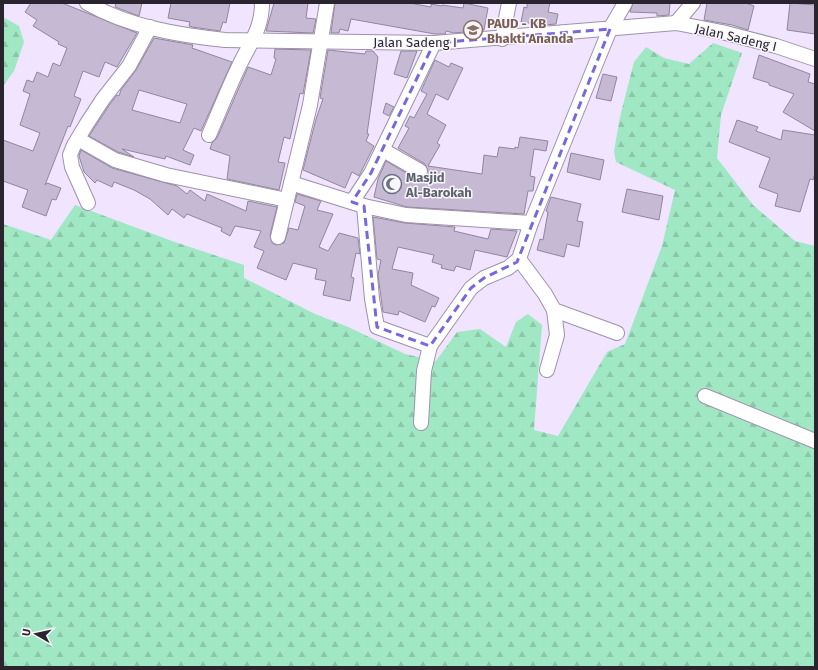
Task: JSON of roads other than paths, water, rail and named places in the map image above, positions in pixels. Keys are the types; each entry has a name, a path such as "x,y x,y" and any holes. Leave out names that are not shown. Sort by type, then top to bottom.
{"street":[{"name":"Jalan Sadeng I","path":"87,3 119,19 150,27 200,37 251,42 321,41 434,43 502,39 676,23 722,32 776,46 815,59"},
{"path":"209,135 251,42 256,37 262,16 262,3"},
{"path":"278,237 310,104 327,3"},
{"path":"502,39 509,3"},
{"path":"421,423 424,371 430,346 471,288 484,278 508,268 519,259 531,223 610,29 625,3"},
{"path":"676,23 693,3"},
{"path":"88,203 72,167 70,155 78,139 103,99 129,66 150,27"},
{"path":"430,346 377,327 358,204 371,173 434,43"},
{"path":"78,139 115,160 218,186 287,200"},
{"path":"383,150 420,171"},
{"path":"291,184 358,204 406,215 531,223"},
{"path":"519,259 545,294 554,310 557,335 547,370"},
{"path":"554,310 617,333"},
{"path":"705,396 815,441"}],"place":[{"name":"PAUD - KB Bhakti Ananda","path":"473,30"},
{"name":"Masjid Al-Barokah","path":"392,184"}]}
